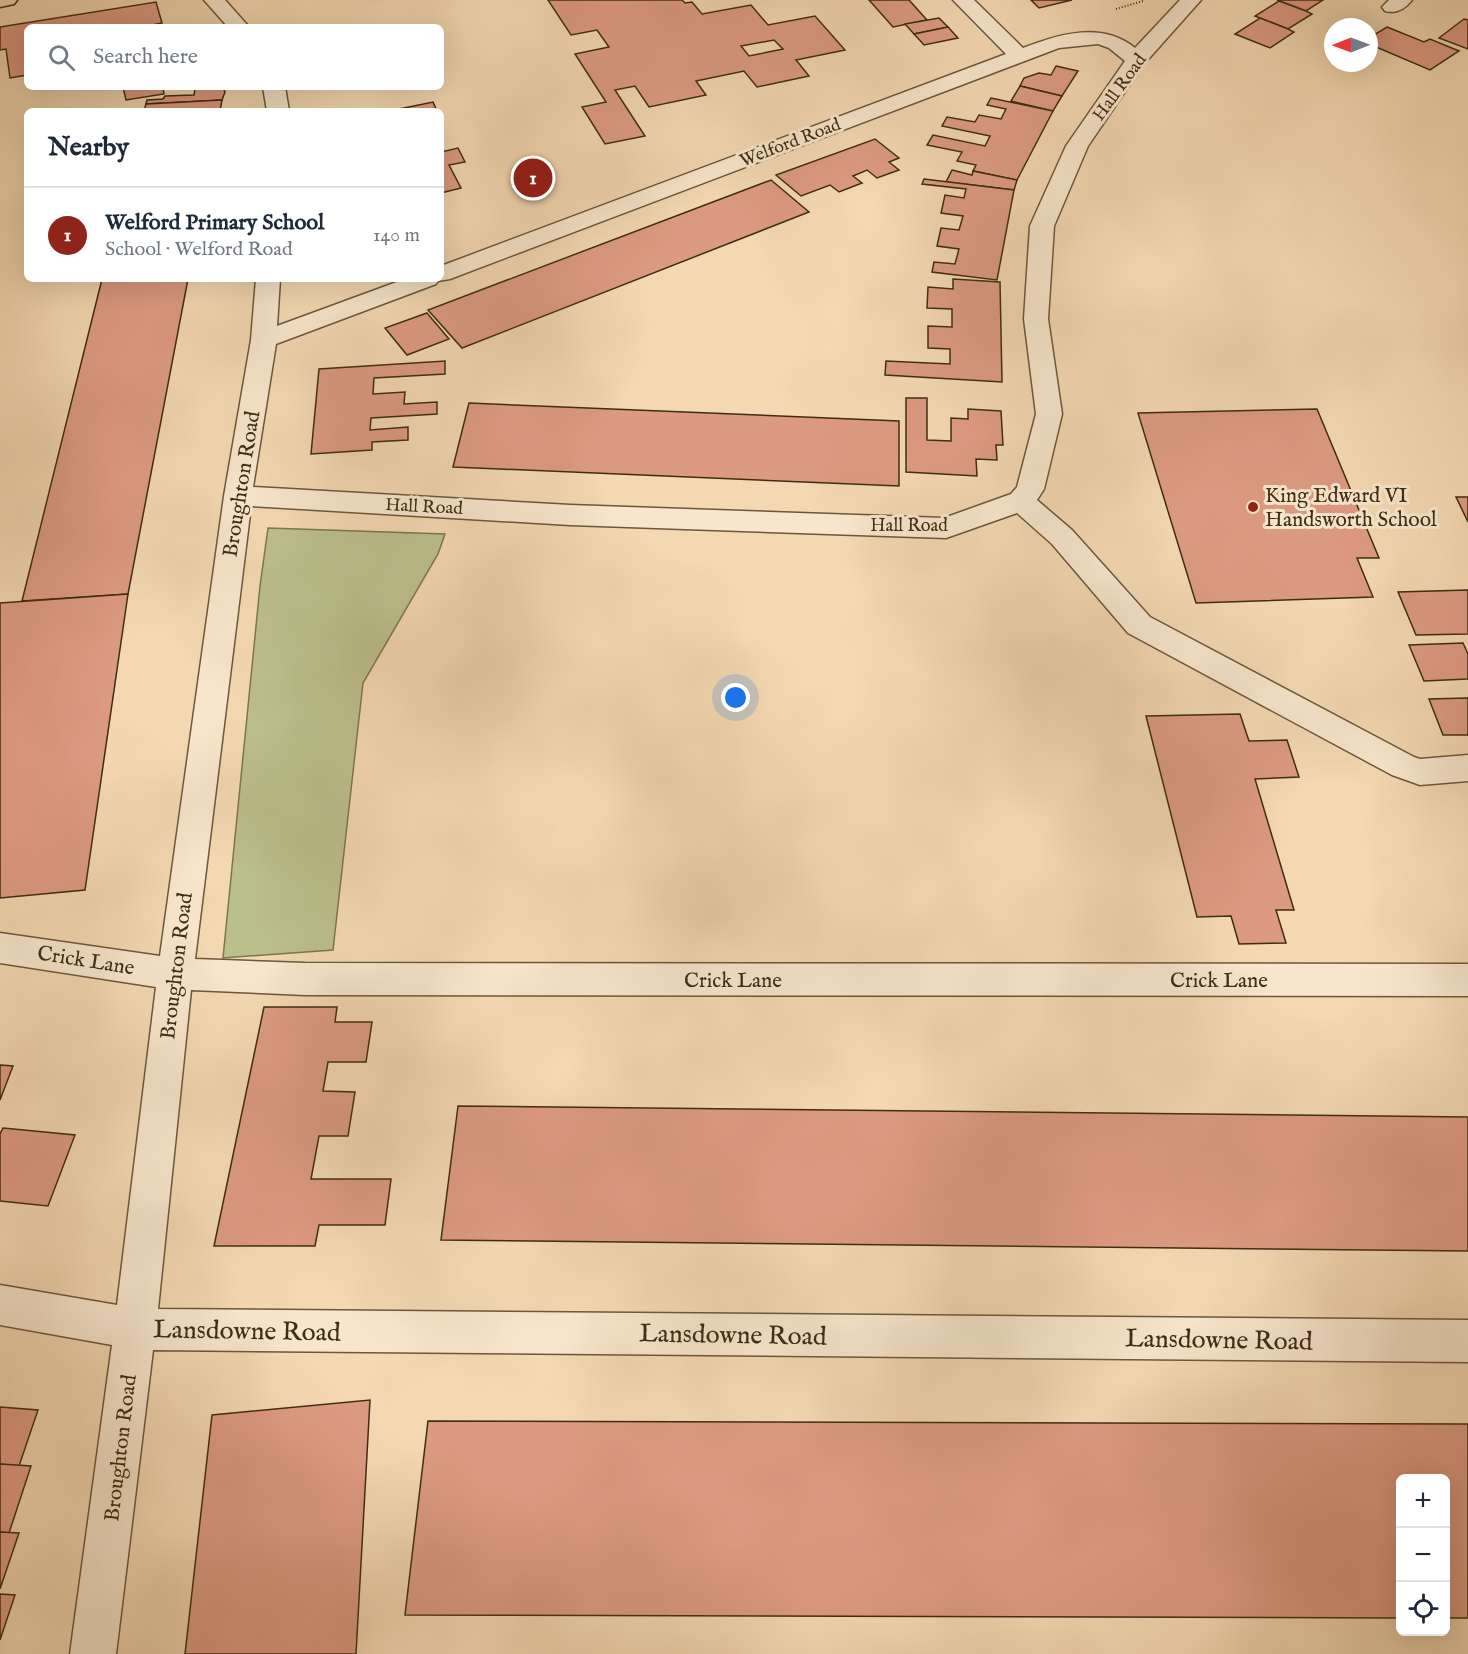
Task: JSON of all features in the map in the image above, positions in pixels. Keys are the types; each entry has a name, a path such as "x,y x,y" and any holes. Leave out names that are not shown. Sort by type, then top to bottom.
{"main road":[{"path":"0,1 7,0"}],"street":[{"path":"214,0 236,24"},
{"path":"967,0 1019,55"},
{"name":"Hall Road","path":"238,496 570,514 946,528 1021,501 1030,489 1049,414 1036,319 1042,226 1077,146 1136,60 1191,0"},
{"name":"Welford Road","path":"444,273 1054,43 1088,36 1106,38 1122,45 1136,60"},
{"path":"274,90 277,108"},
{"name":"Broughton Road","path":"93,1654 135,1329 174,974 238,496 264,340 268,282"},
{"path":"264,340 419,282"},
{"path":"1021,501 1062,537 1139,626 1403,766 1420,772 1468,768"},
{"name":"Crick Lane","path":"0,948 174,974 304,980 1468,980"},
{"name":"Lansdowne Road","path":"0,1305 135,1329 1468,1341"}],"green space":[{"path":"268,528 445,534 438,554 363,683 333,950 223,958 260,586"}],"building":[{"path":"548,0 682,0 685,3 692,2 702,14 751,5 768,25 815,16 845,50 796,60 809,76 757,87 744,71 696,81 706,95 649,107 635,86 615,90 645,136 605,144 582,107 606,102 575,54 609,47 597,30 571,35","holes":["774,40 783,49 749,56 741,46"]},
{"path":"869,0 909,0 927,20 893,27"},
{"path":"1031,0 1072,0 1039,8"},
{"path":"1277,0 1323,0 1306,11"},
{"path":"1279,1 1312,14 1288,29 1255,16"},
{"path":"156,2 162,23 24,24 24,76 10,78 6,49 0,50 0,27"},
{"path":"939,18 948,27 914,34 905,24"},
{"path":"1260,18 1294,32 1270,48 1235,34"},
{"path":"1464,19 1468,20 1468,49 1439,38"},
{"path":"948,27 958,38 924,45 914,34"},
{"path":"1387,27 1424,42 1430,39 1459,51 1430,70 1378,48 1378,32"},
{"path":"1056,66 1078,71 1062,96 1020,86 1024,78 1039,73 1051,75"},
{"path":"1020,86 1062,96 1053,111 1011,101"},
{"path":"124,90 163,90 164,94 126,100"},
{"path":"195,90 224,90 225,92 222,100 146,104 147,100 163,99 165,96 194,95"},
{"path":"991,98 1053,111 1017,180 973,171 976,165 957,161 962,152 927,145 933,135 985,146 990,136 942,126 947,117 975,122 979,115 1001,119 1006,109 987,105"},
{"path":"222,100 221,108 145,108 146,104"},
{"path":"433,102 436,108 404,108"},
{"path":"875,139 899,158 889,162 899,170 877,178 867,170 853,176 862,183 839,192 830,185 801,196 776,175"},
{"path":"458,148 465,162 449,165 461,188 444,192 444,151"},
{"path":"952,170 972,175 973,171 1017,180 1014,190 946,182"},
{"path":"924,179 1014,190 997,280 932,272 934,262 955,264 959,249 937,246 941,228 959,230 963,216 941,213 945,195 964,198 966,189 922,184"},
{"path":"771,180 809,212 462,348 428,310"},
{"path":"953,279 1000,282 1002,382 885,375 886,361 950,364 950,349 928,348 928,326 952,327 952,309 927,308 928,287 953,289"},
{"path":"101,282 187,282 128,594 22,601"},
{"path":"427,313 449,339 407,355 385,328"},
{"path":"445,361 445,374 374,378 373,394 405,392 404,404 437,402 437,414 371,418 370,430 408,427 408,440 372,442 372,450 311,454 319,369"},
{"path":"906,398 927,398 927,440 951,441 951,418 968,419 968,409 1001,411 1003,445 996,445 997,460 976,459 977,476 906,472"},
{"path":"469,403 899,421 899,486 453,467"},
{"path":"1317,409 1379,558 1357,558 1373,597 1196,603 1138,413"},
{"path":"1456,497 1468,497 1468,522"},
{"path":"1468,590 1468,634 1416,635 1398,592"},
{"path":"128,594 85,890 0,898 0,603"},
{"path":"1463,643 1468,654 1468,679 1424,681 1409,645"},
{"path":"1468,698 1468,735 1443,735 1429,699"},
{"path":"1240,714 1249,741 1287,740 1299,777 1255,779 1294,910 1276,910 1286,943 1239,944 1231,916 1197,917 1146,716"},
{"path":"264,1007 337,1007 335,1022 372,1022 366,1062 328,1062 323,1091 355,1092 348,1136 319,1136 311,1179 391,1179 385,1225 319,1225 315,1246 214,1246"},
{"path":"0,1065 13,1066 0,1100"},
{"path":"458,1106 1468,1117 1468,1251 441,1240"},
{"path":"3,1128 75,1135 48,1206 0,1201 0,1134"},
{"path":"370,1400 356,1654 185,1654 212,1415"},
{"path":"0,1407 38,1410 19,1466 0,1464"},
{"path":"428,1421 1468,1424 1468,1618 1450,1618 1450,1474 1396,1474 1396,1618 405,1615"},
{"path":"0,1464 31,1466 9,1533 0,1532"},
{"path":"0,1532 19,1533 0,1589"},
{"path":"0,1594 15,1595 0,1640"}],"place":[{"name":"Welford Primary School","path":"533,178"},
{"name":"King Edward VI Handsworth School","path":"1253,507"}]}
